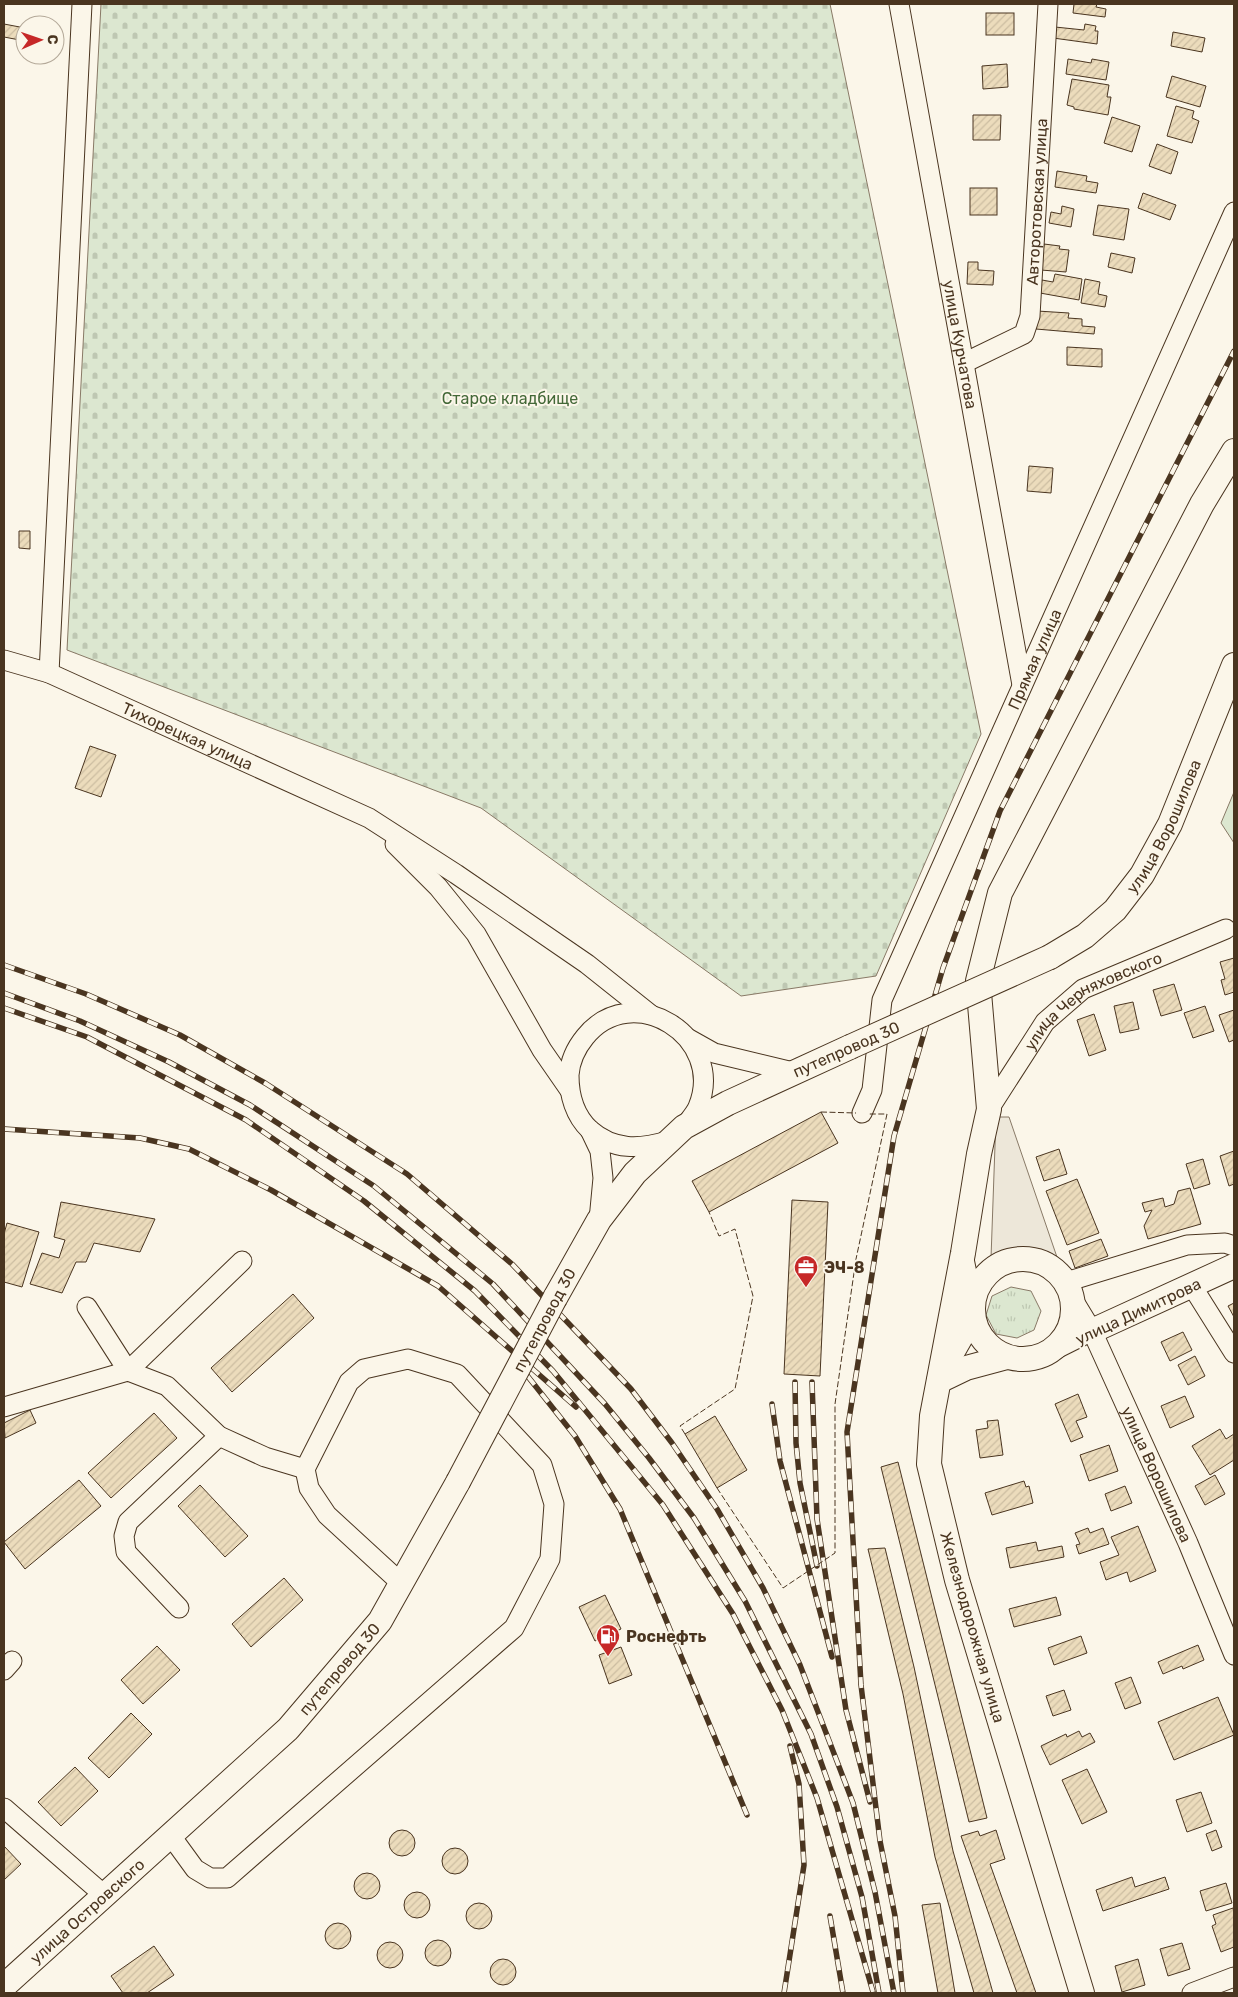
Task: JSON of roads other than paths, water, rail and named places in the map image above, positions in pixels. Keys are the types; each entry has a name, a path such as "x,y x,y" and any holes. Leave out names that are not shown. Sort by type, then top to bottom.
{"main road":[{"name":"Железнодорожная улица","path":"1082,1993 958,1580 929,1464 932,1416 963,1253 979,1154 990,1109 978,980 1000,892 1202,504 1234,451"},
{"name":"улица Ворошилова","path":"1050,957 1085,936 1115,910 1142,875 1170,824 1234,665"},
{"name":"путепровод 30","path":"170,1836 288,1729 380,1621 458,1482 555,1298 599,1220 635,1173 677,1134 728,1103 1050,957"},
{"path":"1021,1259 1039,1261 1054,1269 1069,1290 1073,1316 1067,1333 1057,1346 1042,1356 1025,1359 1008,1357 992,1349 980,1336 974,1311 979,1285 989,1272 1004,1262 1021,1259"},
{"name":"улица Димитрова","path":"1092,1331 1234,1266"},
{"path":"938,1381 966,1368 1008,1357"},
{"name":"улица Островского","path":"4,1986 170,1836"}],"street":[{"path":"49,673 82,4"},
{"name":"улица Курчатова","path":"899,4 1022,685"},
{"name":"Авторотовская улица","path":"964,363 1024,334 1030,316 1048,4"},
{"name":"Прямая улица","path":"862,1113 872,1090 882,1000 1234,212"},
{"name":"Тихорецкая улица","path":"4,660 49,673 369,818"},
{"path":"369,818 456,874 579,958 651,1015 672,1024 689,1039 714,1053 793,1072"},
{"path":"369,818 438,887 476,934 542,1050 569,1089 576,1111 589,1129 600,1151 603,1178 599,1220"},
{"name":"улица Черняховского","path":"990,1109 1044,1022 1083,989 1226,929"},
{"path":"569,1089 570,1068 577,1048 590,1030 609,1019 630,1013 651,1015"},
{"path":"589,1129 606,1142 626,1148 648,1147 677,1134 698,1107 703,1084 700,1060 689,1039"},
{"path":"1069,1290 1187,1245 1225,1243 1234,1246"},
{"path":"938,1381 974,1311 963,1253"},
{"path":"4,1407 128,1371 242,1261"},
{"path":"1192,1286 1234,1353"},
{"name":"улица Ворошилова","path":"1069,1290 1092,1331 1188,1543 1234,1655"},
{"path":"86,1308 128,1371 167,1386 219,1436 265,1457 305,1469"},
{"name":"улица Димитрова","path":"1042,1356 1092,1331"},
{"path":"170,1836 195,1869 210,1878 227,1878 514,1628 550,1559 554,1504 542,1465 457,1374 408,1359 364,1369 349,1382 305,1469 309,1488 326,1515 401,1583"},
{"path":"179,1608 126,1552 124,1536 128,1522 219,1436"},
{"path":"4,1808 104,1895"},
{"path":"1192,1993 1234,1977"}],"railway":[{"path":"903,1993 895,1916 880,1841 861,1685 847,1432 894,1136 943,968 1000,811 1234,351"},
{"path":"4,965 86,994 180,1035 265,1083 407,1174 512,1264 631,1389 672,1443 717,1509 763,1588 800,1665 853,1803 875,1892 894,1993"},
{"path":"4,993 80,1021 169,1062 250,1105 374,1186 493,1284 605,1404 694,1518 745,1601 811,1734 837,1807 862,1897 879,1993"},
{"path":"4,1008 87,1037 246,1120 364,1201 475,1291 553,1371 663,1505 733,1614 782,1710 817,1798 873,1992"},
{"path":"4,1129 140,1138 189,1149 271,1190 438,1286 576,1407"},
{"path":"514,1359 575,1436 620,1509 747,1815"},
{"path":"795,1382 796,1443 800,1483 817,1566"},
{"path":"812,1382 817,1519 846,1710 870,1802"},
{"path":"772,1404 780,1461 832,1657"},
{"path":"784,1993 804,1865 799,1784 790,1746"},
{"path":"830,1916 843,1993"}],"place":[{"name":"ЭЧ-8","path":"806,1288"},
{"name":"Роснефть","path":"608,1657"}],"park label":[{"name":"Старое кладбище","path":"510,398"}]}
